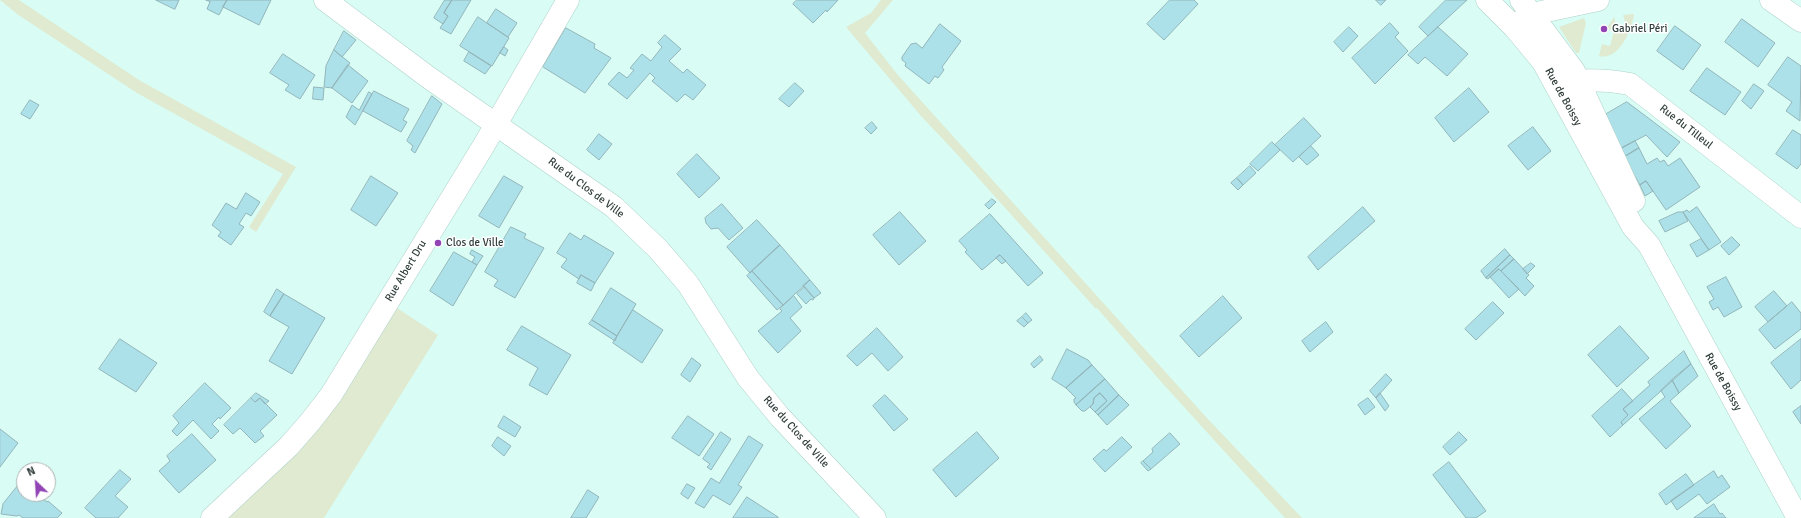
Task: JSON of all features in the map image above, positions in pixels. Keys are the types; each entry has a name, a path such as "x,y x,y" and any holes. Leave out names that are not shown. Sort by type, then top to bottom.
{"street":[{"name":"Rue du Clos de Ville","path":"326,0 428,76 614,207 658,249 688,284 753,383 780,417 875,518"},
{"name":"Rue Albert Dru","path":"212,518 289,446 331,395 496,124 568,0"},
{"name":"Rue de Boissy","path":"1487,0 1514,27 1543,62 1556,83 1633,227 1649,245 1798,518"},
{"path":"1514,27 1526,7 1598,0"},
{"path":"1771,0 1801,21"},
{"name":"Rue de Boissy","path":"1526,7 1570,64 1644,221 1649,245"},
{"name":"Rue du Tilleul","path":"1556,83 1578,80 1606,79 1630,84 1801,217"}],"green space":[{"path":"0,0 19,0 139,80 296,167 256,232 249,227 283,174 137,93 17,14"},
{"path":"881,0 893,0 865,33 897,74 1206,417 1302,518 1285,518 1164,385 1097,308 1096,309 921,116 846,27 871,13"},
{"path":"1634,14 1627,36 1618,49 1613,54 1599,56 1602,44 1610,46 1614,31 1606,29 1614,17 1617,27 1626,24 1623,15"},
{"path":"1584,18 1586,23 1579,53 1576,53 1559,27"},
{"path":"388,302 438,335 324,518 212,518 289,446"}],"building":[{"path":"156,0 179,0 175,9"},
{"path":"206,0 227,0 219,15 207,9 210,2"},
{"path":"227,0 271,0 259,25 223,7"},
{"path":"445,0 452,0 444,13 448,16 443,24 434,18"},
{"path":"452,0 471,0 451,34 440,28 448,16 444,13"},
{"path":"797,0 838,0 827,12 826,10 813,23 793,4"},
{"path":"1170,0 1194,0 1198,4 1164,40 1147,24"},
{"path":"1376,0 1386,0 1381,5"},
{"path":"1446,0 1467,0 1428,36 1419,27"},
{"path":"496,9 517,23 508,37 487,23"},
{"path":"478,17 509,38 492,66 460,46"},
{"path":"1742,19 1775,43 1758,67 1725,42"},
{"path":"1390,23 1399,33 1395,37 1408,51 1375,84 1352,58"},
{"path":"940,24 961,41 942,67 944,70 938,78 935,76 929,84 905,66 906,63 902,60 902,57 911,44 916,43 922,48"},
{"path":"1675,26 1701,45 1683,70 1657,51"},
{"path":"1349,27 1358,36 1343,52 1334,42"},
{"path":"1438,27 1468,54 1447,76 1425,57 1418,64 1408,55"},
{"path":"566,28 595,44 594,48 611,58 585,93 543,67"},
{"path":"344,31 356,40 342,57 334,50"},
{"path":"665,35 681,49 669,61 683,73 687,69 706,85 693,100 685,94 677,102 652,81 655,78 650,73 627,99 608,84 619,72 627,78 634,70 630,68 642,54 651,61 662,47 658,43"},
{"path":"504,47 508,50 505,56 500,53"},
{"path":"334,50 350,63 332,88 324,87 326,66"},
{"path":"469,52 491,66 485,74 464,61"},
{"path":"283,54 315,75 300,99 285,90 289,85 270,73"},
{"path":"1788,57 1801,66 1800,121 1786,111 1792,102 1768,85"},
{"path":"348,65 368,81 352,103 332,88"},
{"path":"1707,68 1741,92 1725,115 1690,91"},
{"path":"795,83 804,91 789,107 779,99"},
{"path":"1754,84 1764,91 1751,109 1742,101"},
{"path":"314,87 324,88 323,100 313,99"},
{"path":"1469,88 1489,112 1454,142 1435,118"},
{"path":"374,91 409,109 403,120 407,122 401,132 363,111"},
{"path":"369,92 372,94 355,125 346,117 352,105 359,110"},
{"path":"432,96 442,104 415,153 411,150 413,146 407,141"},
{"path":"30,100 39,105 30,119 21,114"},
{"path":"1627,102 1680,142 1667,157 1646,135 1620,149 1603,116"},
{"path":"1304,118 1321,136 1293,162 1275,145"},
{"path":"872,122 877,128 871,134 865,128"},
{"path":"1533,127 1551,151 1528,170 1508,146"},
{"path":"1793,130 1801,135 1801,164 1797,169 1776,154"},
{"path":"599,134 612,144 599,160 587,150"},
{"path":"1635,141 1639,148 1624,157 1620,149"},
{"path":"1272,142 1280,150 1258,171 1250,164"},
{"path":"1311,146 1319,155 1307,165 1299,157"},
{"path":"1639,148 1647,164 1657,158 1660,162 1664,160 1668,166 1680,158 1700,187 1666,210 1646,181 1640,185 1624,157"},
{"path":"697,154 720,178 699,198 677,174"},
{"path":"1250,166 1256,173 1243,185 1237,178"},
{"path":"371,176 398,193 376,226 351,210"},
{"path":"504,176 523,187 499,228 479,216"},
{"path":"1237,178 1243,185 1238,190 1231,183"},
{"path":"1646,181 1653,191 1645,196 1640,185"},
{"path":"246,193 260,202 251,216 246,213 239,224 244,227 231,245 218,236 221,232 212,225 226,203 236,209"},
{"path":"992,199 996,202 989,209 985,205"},
{"path":"722,204 743,228 729,240 718,228 711,229 706,223 705,218"},
{"path":"1363,207 1375,221 1318,270 1308,257"},
{"path":"1697,207 1721,242 1709,250 1683,212 1687,210 1689,212"},
{"path":"900,212 926,241 899,265 873,235"},
{"path":"1678,212 1683,212 1688,221 1665,232 1659,221"},
{"path":"990,214 1043,273 1028,286 1000,255 982,270 965,252 967,250 959,241"},
{"path":"757,220 780,245 750,273 727,247"},
{"path":"511,227 526,234 524,238 544,248 515,298 494,286 498,280 485,272"},
{"path":"570,233 581,240 584,235 614,253 595,283 581,275 579,279 561,267 567,259 557,253"},
{"path":"1732,237 1740,245 1729,255 1721,246"},
{"path":"1701,239 1709,250 1697,257 1690,245"},
{"path":"780,245 810,280 783,305 752,271"},
{"path":"1505,249 1510,255 1486,278 1481,271"},
{"path":"472,250 483,256 477,265 472,262 475,257 470,254"},
{"path":"454,252 477,265 453,306 430,291"},
{"path":"1000,255 1006,261 1002,264 996,258"},
{"path":"1510,255 1514,259 1501,271 1499,269 1488,279 1486,278"},
{"path":"1514,259 1529,275 1526,278 1534,286 1525,296 1501,271"},
{"path":"1531,263 1535,266 1527,274 1523,269"},
{"path":"1499,269 1519,289 1509,298 1490,277"},
{"path":"752,271 783,305 777,310 747,276"},
{"path":"581,275 595,283 591,291 577,283"},
{"path":"1726,277 1742,307 1724,317 1718,307 1713,310 1709,302 1714,299 1707,287"},
{"path":"810,280 821,293 814,298 803,286"},
{"path":"805,287 814,298 806,304 797,294"},
{"path":"611,288 636,304 617,336 592,320"},
{"path":"277,289 284,294 270,316 264,312"},
{"path":"1774,291 1787,306 1768,322 1755,307"},
{"path":"284,294 325,318 292,374 269,361 289,327 270,316"},
{"path":"794,296 802,307 790,318 801,331 778,353 758,331 782,311 780,309"},
{"path":"1223,296 1242,318 1199,357 1180,336"},
{"path":"1493,302 1504,313 1476,340 1465,329"},
{"path":"1792,302 1801,313 1801,329 1775,349 1759,330"},
{"path":"633,310 663,330 642,363 613,343"},
{"path":"1026,313 1032,320 1028,323 1022,317"},
{"path":"1022,317 1028,323 1024,327 1017,321"},
{"path":"592,320 617,336 615,341 589,324"},
{"path":"1326,322 1333,332 1310,352 1302,341"},
{"path":"522,326 571,355 547,395 529,385 538,368 507,350"},
{"path":"1620,326 1649,358 1617,387 1588,355"},
{"path":"877,328 903,357 888,371 872,353 857,366 847,356"},
{"path":"120,339 157,363 136,392 99,369"},
{"path":"1801,339 1801,380 1791,389 1771,363"},
{"path":"1067,349 1088,360 1092,365 1066,388 1052,379"},
{"path":"1684,351 1691,364 1623,425 1621,422 1628,415 1623,409 1650,385 1648,382"},
{"path":"1040,356 1043,360 1034,368 1031,364"},
{"path":"692,358 701,365 690,382 681,375"},
{"path":"1691,364 1698,376 1679,393 1672,380"},
{"path":"1092,365 1105,379 1076,405 1074,399 1076,398 1066,388"},
{"path":"1386,374 1392,380 1376,398 1370,391"},
{"path":"1105,379 1119,395 1098,415 1095,412 1107,401 1100,393 1094,398 1093,404 1085,411 1082,411 1076,405"},
{"path":"1672,380 1679,393 1670,401 1691,426 1666,449 1639,419 1665,397 1661,391"},
{"path":"205,383 231,408 220,419 219,417 212,424 219,431 211,439 193,420 177,436 172,431 179,423 173,416"},
{"path":"1622,389 1633,401 1623,409 1628,415 1621,422 1623,425 1610,437 1592,416"},
{"path":"256,393 269,401 265,404 260,398 255,402 251,398"},
{"path":"1100,393 1107,401 1095,412 1090,407 1093,404 1094,398"},
{"path":"1380,393 1389,406 1385,411 1376,398"},
{"path":"885,395 908,419 894,431 873,406"},
{"path":"1119,395 1129,405 1107,425 1098,415"},
{"path":"251,398 255,402 260,398 277,415 260,431 264,436 255,443 240,428 233,434 224,425"},
{"path":"1368,398 1375,407 1365,415 1358,405"},
{"path":"1801,406 1801,424 1793,412"},
{"path":"504,416 521,427 515,437 498,427"},
{"path":"688,416 714,434 699,456 672,438"},
{"path":"0,429 18,443 0,467"},
{"path":"721,432 731,439 711,470 707,467 710,464 703,459"},
{"path":"977,432 999,458 956,497 933,470"},
{"path":"1459,432 1467,440 1450,455 1443,447"},
{"path":"1170,433 1180,444 1151,469 1143,461 1153,452 1152,449"},
{"path":"192,434 216,460 179,493 159,471 170,461 167,456"},
{"path":"749,436 763,445 738,485 742,487 730,505 713,495 704,508 695,503 711,478 719,483"},
{"path":"498,437 511,446 504,456 492,446"},
{"path":"1122,437 1132,447 1105,472 1093,459 1104,449 1106,451"},
{"path":"1143,461 1151,469 1148,471 1141,463"},
{"path":"1449,462 1486,511 1476,518 1466,518 1433,475"},
{"path":"120,470 131,479 115,496 128,507 118,518 96,518 85,508"},
{"path":"1714,471 1718,478 1722,475 1730,487 1707,504 1699,494 1677,510 1671,501"},
{"path":"1686,474 1694,485 1666,505 1659,494"},
{"path":"687,484 695,488 688,499 681,494"},
{"path":"16,488 16,502 49,502 62,513 57,518 23,518 19,515 1,514 3,504"},
{"path":"588,490 599,497 586,518 571,518"},
{"path":"747,497 778,517 778,518 733,518"},
{"path":"1714,504 1720,514 1722,513 1726,518 1694,518"}],"place":[{"name":"Gabriel Péri","path":"1604,29"},
{"name":"Clos de Ville","path":"438,243"}]}
